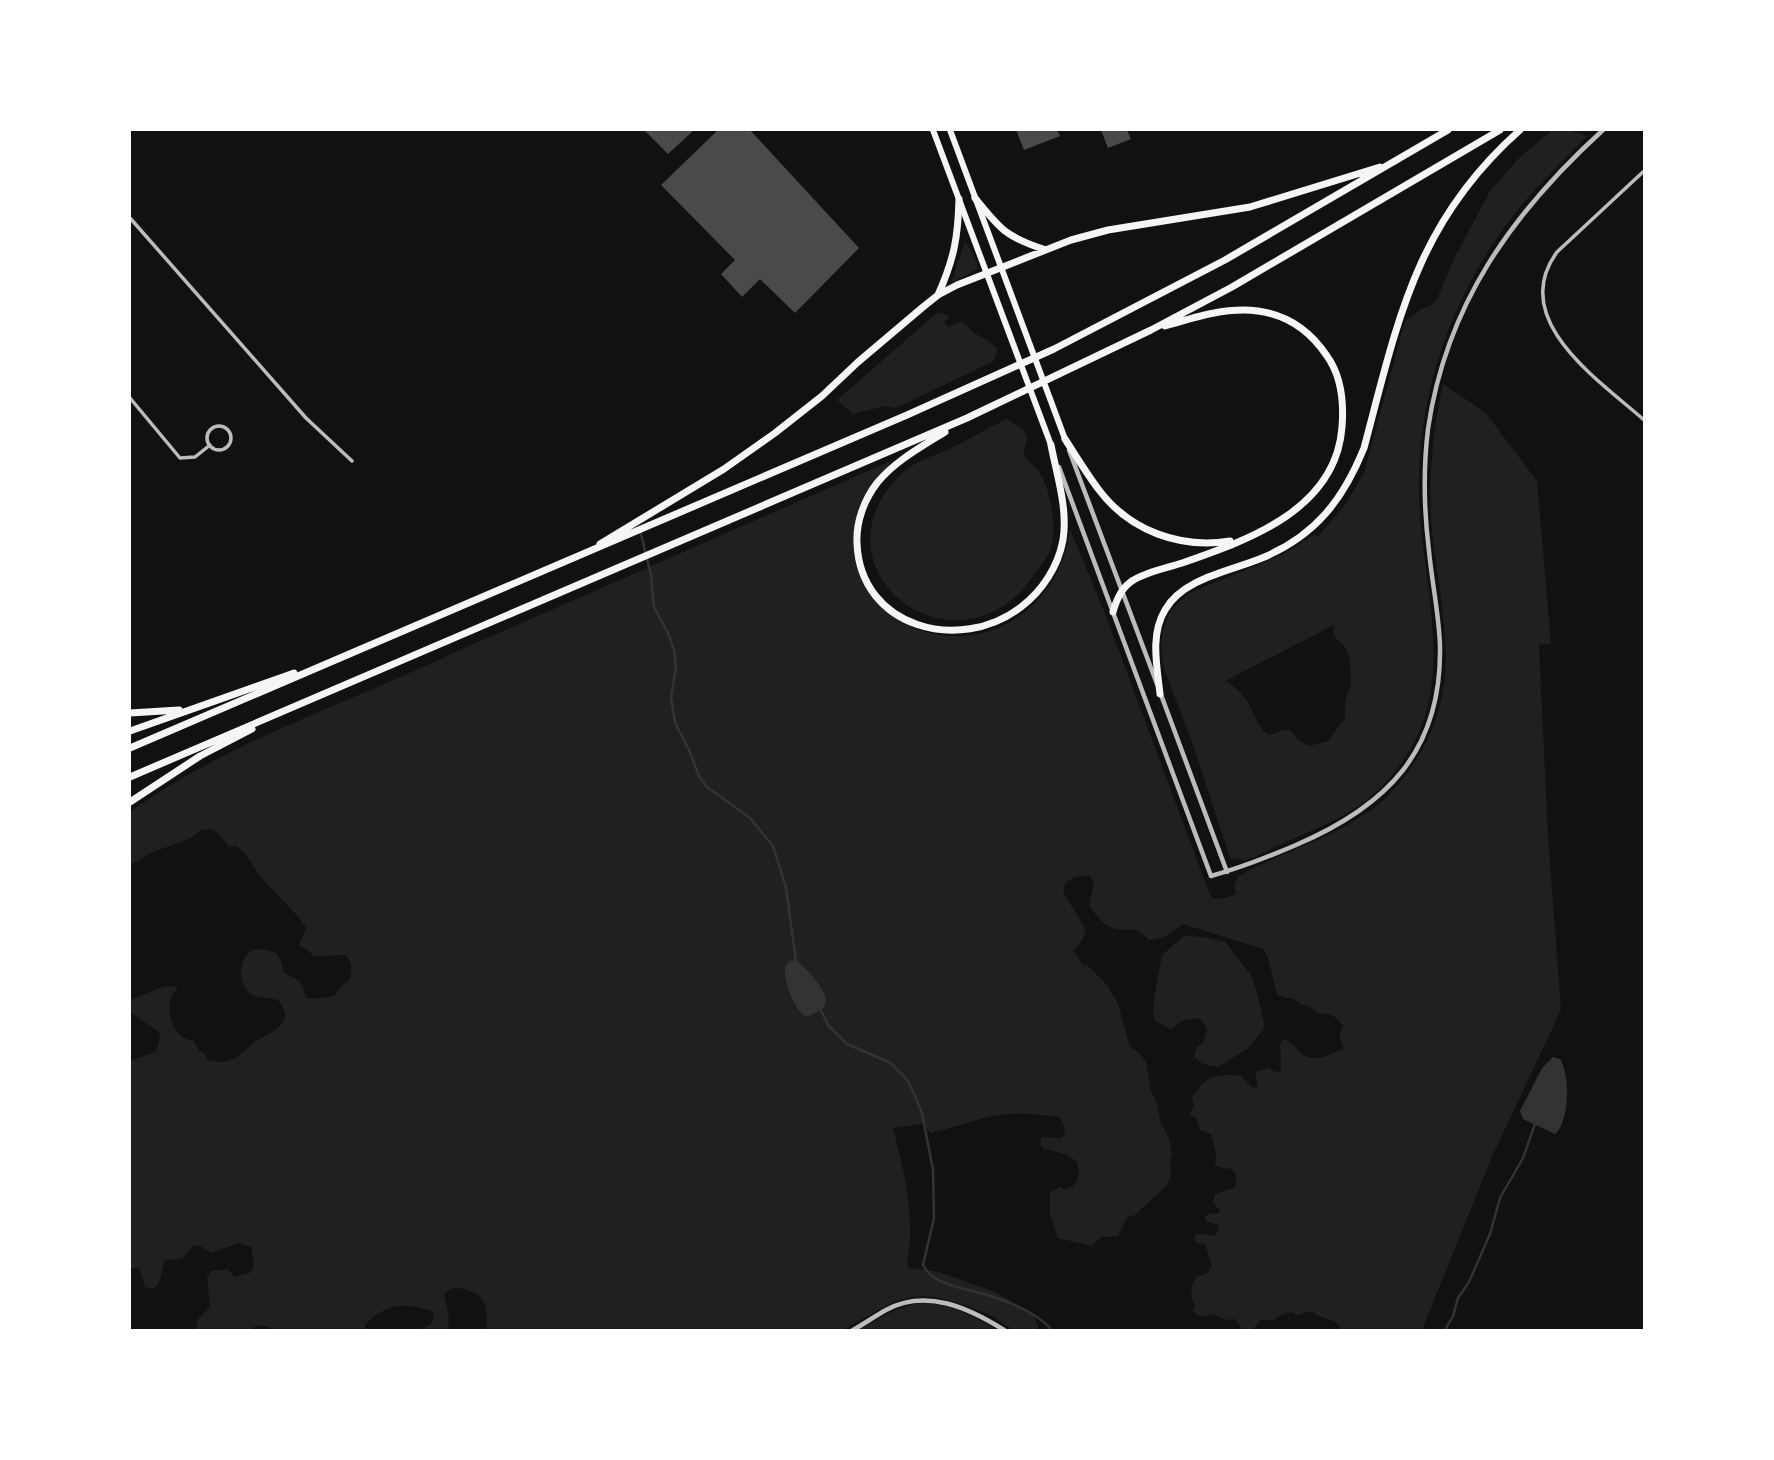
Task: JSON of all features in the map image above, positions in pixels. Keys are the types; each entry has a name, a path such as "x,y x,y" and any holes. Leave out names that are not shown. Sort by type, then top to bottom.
{"highway":[{"path":"130,748 936,403 1054,349 1206,271 1448,130"},
{"path":"130,777 967,418 1151,330 1285,257 1500,130"},
{"path":"1160,694 1156,637 1161,617 1173,598 1197,583 1279,551 1309,531 1341,495 1364,448 1395,333 1419,267 1438,229 1468,183 1520,130"},
{"path":"582,555 724,469 775,433 822,396 938,295 1044,249 1108,230 1250,207 1394,162"},
{"path":"975,198 1009,236 1044,249"},
{"path":"938,295 952,264 958,234 959,199"},
{"path":"1065,439 1099,490 1113,505 1139,526 1170,539 1202,544 1237,540 1254,534 1270,528 1298,509 1321,483 1331,466 1342,433 1343,397 1332,363 1313,338 1280,316 1266,312 1235,310 1195,317 1151,330"},
{"path":"967,418 887,472 867,498 860,516 857,549 866,583 887,608 916,624 948,631 983,627 1015,612 1041,588 1059,557 1064,525 1051,445"},
{"path":"1113,612 1122,591 1133,580 1210,553 1254,534"},
{"path":"130,731 349,654"},
{"path":"130,802 200,756 305,702"},
{"path":"130,713 191,709"}],"main road":[{"path":"933,130 1051,445"},
{"path":"950,130 1065,439"}],"street":[{"path":"1051,445 1211,876 1278,853 1344,822 1386,790 1415,752 1429,721 1439,675 1438,620 1426,533 1424,477 1431,413 1446,353 1469,297 1512,226 1543,190 1603,130"},
{"path":"1644,171 1557,252 1546,267 1542,285 1544,306 1564,347 1644,420"},
{"path":"130,218 306,418 352,461"},
{"path":"130,398 180,458 195,457 210,446"},
{"path":"221,427 229,431 231,440 226,448 218,450 210,446 208,437 212,429 221,427"},
{"path":"1065,439 1227,872"},
{"path":"853,1331 886,1310 922,1300 954,1305 1004,1331"}],"shaded area":[{"path":"1552,130 1568,130 1587,136 1523,203 1494,242 1459,305 1435,371 1421,441 1419,477 1420,515 1433,630 1433,667 1428,703 1416,739 1394,773 1379,789 1347,813 1255,857 1244,860 1230,858 1191,739 1164,669 1161,650 1163,630 1170,611 1189,593 1284,554 1315,534 1317,538 1346,503 1364,473 1405,321 1437,299 1454,259 1490,191 1517,160","holes":["1334,625 1333,631 1347,650 1350,660 1351,685 1345,700 1345,718 1328,741 1309,746 1298,740 1291,731 1269,735 1259,724 1242,694 1225,681"]},
{"path":"965,241 977,261 977,269 951,283"},
{"path":"938,312 950,316 944,322 948,327 961,321 992,344 997,349 994,361 896,408 885,406 853,414 837,400"},
{"path":"1443,384 1485,412 1537,481 1551,643 1539,645 1548,835 1561,1010 1491,1159 1422,1330 1340,1330 1333,1320 1312,1311 1297,1315 1292,1312 1283,1314 1273,1321 1262,1319 1252,1330 1242,1330 1235,1319 1226,1320 1213,1314 1200,1316 1192,1311 1195,1307 1191,1292 1194,1281 1196,1277 1208,1273 1212,1265 1205,1244 1194,1239 1196,1233 1214,1236 1219,1231 1218,1225 1206,1221 1205,1217 1219,1213 1220,1210 1213,1203 1215,1194 1234,1188 1237,1178 1232,1169 1215,1165 1216,1153 1211,1134 1200,1130 1196,1117 1190,1114 1194,1106 1192,1096 1210,1078 1220,1076 1241,1076 1253,1088 1258,1086 1255,1072 1268,1068 1278,1073 1281,1070 1280,1044 1284,1039 1309,1057 1320,1058 1343,1049 1339,1038 1343,1025 1332,1016 1318,1013 1292,998 1277,994 1268,958 1263,949 1183,924 1168,935 1149,940 1137,931 1108,926 1089,905 1094,881 1088,875 1066,882 1063,891 1086,932 1073,950 1083,965 1087,965 1107,985 1118,1004 1130,1047 1146,1061 1151,1091 1172,1154 1171,1176 1166,1186 1135,1215 1127,1217 1118,1236 1102,1237 1091,1246 1058,1238 1050,1215 1050,1193 1059,1187 1064,1190 1073,1186 1078,1176 1077,1162 1068,1155 1042,1148 1040,1144 1042,1137 1061,1138 1065,1132 1059,1118 1008,1114 983,1118 931,1133 922,1124 893,1128 905,1178 909,1211 909,1268 939,1272 995,1292 1032,1313 1037,1330 1016,1330 988,1314 927,1296 913,1297 883,1307 843,1330 487,1330 485,1305 479,1295 454,1287 444,1294 449,1317 448,1330 421,1330 432,1323 434,1312 397,1306 373,1317 365,1325 367,1330 276,1330 262,1325 251,1330 198,1330 198,1319 210,1307 207,1277 211,1271 228,1269 234,1277 250,1273 254,1266 251,1247 239,1243 211,1253 197,1245 191,1247 182,1259 165,1260 159,1283 153,1289 145,1287 139,1268 130,1268 130,1061 156,1052 160,1039 159,1032 130,1012 130,1000 165,986 178,987 170,1003 171,1018 176,1031 194,1041 198,1050 205,1054 208,1060 225,1062 237,1057 277,1029 284,1020 284,1009 278,1000 254,996 243,983 243,961 252,951 261,949 276,953 284,973 300,982 307,998 334,996 348,981 352,968 346,955 315,956 299,945 306,928 301,921 266,884 245,854 236,846 229,847 219,834 211,829 202,830 189,839 153,852 130,865 130,812 167,787 287,726 893,460 869,491 860,509 859,569 864,584 879,604 893,617 912,627 940,635 965,636 988,632 1009,623 1028,610 1056,574 1070,529 1106,616 1210,895 1212,898 1222,899 1236,894 1234,884 1239,876 1326,836 1376,806 1406,775 1430,735 1440,707 1446,650 1430,495 1436,421"},
{"path":"1007,419 1023,429 1027,437 1025,455 1044,480 1053,522 1050,551 1029,582 998,609 964,620 930,616 901,601 880,576 871,546 876,511 905,471 918,462"},
{"path":"1184,936 1225,942 1251,975 1257,992 1265,1028 1247,1049 1218,1067 1203,1064 1194,1057 1197,1047 1203,1043 1207,1029 1201,1019 1185,1020 1171,1029 1154,1020 1153,1005 1162,955"},
{"path":"796,960 816,981 826,1000 822,1009 806,1017 793,1002 786,980 785,967 790,961"},
{"path":"1553,1057 1560,1059 1567,1086 1564,1119 1555,1134 1523,1119 1520,1111 1542,1068"},
{"path":"925,1303 953,1309 997,1330 860,1330 899,1309"}],"building":[{"path":"644,130 694,130 668,154"},
{"path":"718,130 750,130 859,248 795,313 760,279 742,297 721,274 735,260 661,185"},
{"path":"1016,130 1057,130 1060,136 1024,150"},
{"path":"1101,130 1127,130 1131,139 1108,148"}],"waterway":[{"path":"640,530 651,575 654,607 674,650 676,667 671,697 675,723 699,776 707,787 750,818 773,846 786,888 796,961"},
{"path":"820,1008 828,1025 847,1044 891,1063 908,1081 922,1113 933,1170 934,1218 923,1265 928,1272 944,1283 1016,1305 1039,1318 1052,1330"},
{"path":"1445,1330 1490,1234 1500,1198 1523,1158 1535,1124"}]}
